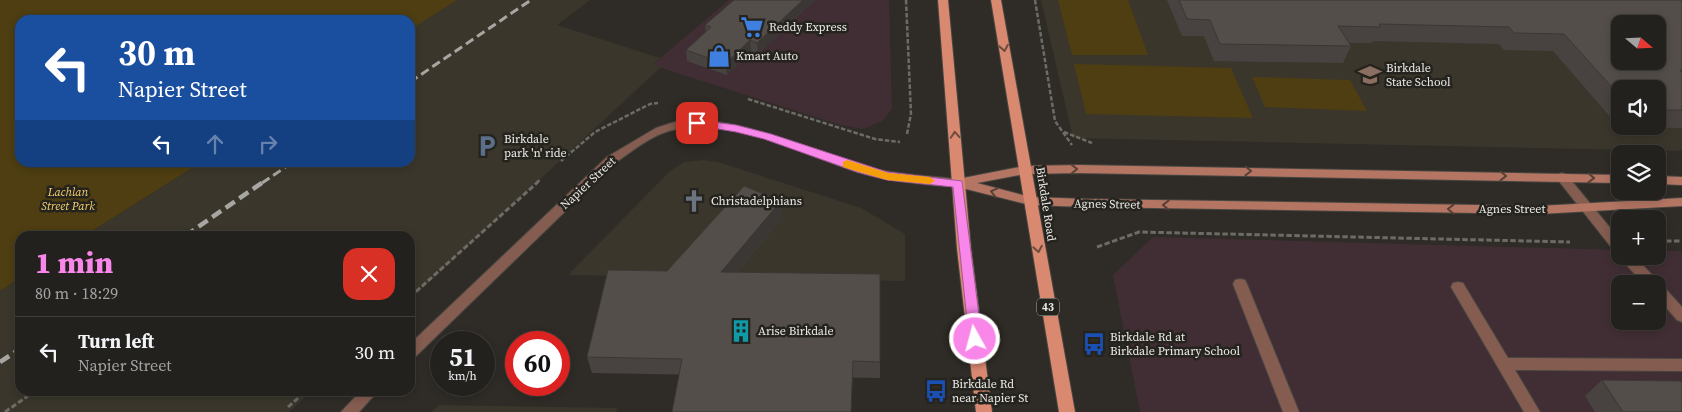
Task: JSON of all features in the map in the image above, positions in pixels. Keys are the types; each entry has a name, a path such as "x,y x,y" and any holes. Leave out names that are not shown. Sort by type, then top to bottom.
{"main road":[{"path":"943,0 958,183 984,412"},
{"name":"Birkdale Road","path":"996,0 1067,412"}],"street":[{"name":"Napier Street","path":"415,349 611,160 640,142 676,126 697,123 736,128 887,176 958,183"},
{"path":"958,183 1025,170 1078,169 1611,179"},
{"path":"1562,177 1611,238"},
{"path":"1666,180 1682,181"},
{"name":"Agnes Street","path":"958,183 1030,201 1312,207 1587,208 1682,202"},
{"path":"1634,265 1644,275"},
{"path":"1240,284 1291,412"},
{"path":"1458,288 1532,412"},
{"path":"1666,299 1682,316"},
{"path":"1503,364 1682,365"},
{"path":"349,412 366,396"}],"path":[{"path":"906,0 910,114 907,134"},
{"path":"1035,0 1055,121 1072,142 1078,169"},
{"path":"748,99 875,138 900,142"},
{"path":"415,292 540,180"},
{"path":"1097,247 1139,232 1570,242"},
{"path":"1666,241 1682,241"},
{"path":"5,412 28,396"},
{"path":"288,407 300,396"}],"shaded area":[{"path":"457,0 590,0 557,25 660,58 653,64 661,67 415,295 415,231 92,231 194,167 415,167 415,27"},
{"path":"729,0 889,0 892,109 882,121 863,129 840,125 652,65"},
{"name":"Birkdale State School","path":"1041,0 1682,0 1682,151 1666,151 1666,145 1611,145 1611,149 1073,138"},
{"path":"703,160 718,162 861,208 905,234 905,281 568,275 670,171 684,162"},
{"path":"1153,237 1611,250 1611,265 1666,265 1666,251 1680,251 1682,254 1682,412 1140,412 1113,275"},
{"path":"15,281 15,396 307,396 289,412 0,412 0,291"},
{"path":"439,405 617,408 616,412 431,412"}],"green space":[{"name":"Lachlan Street Park","path":"0,0 457,0 415,27 415,15 15,15 15,167 194,167 92,231 15,231 15,281 0,291"},
{"path":"1058,0 1128,0 1148,55 1072,55"},
{"path":"1074,64 1231,68 1253,118 1086,114"},
{"path":"1252,77 1350,80 1367,111 1265,107"}],"building":[{"name":"Reddy Express","path":"734,0 803,0 757,43 750,40 725,64 686,50 711,27 705,25"},
{"path":"1179,0 1682,0 1682,70 1680,70 1682,73 1682,110 1666,110 1666,80 1611,80 1611,86 1564,34 1514,33 1509,27 1379,24 1380,27 1338,26 1351,46 1220,44 1210,20 1187,19"},
{"path":"744,186 781,201 721,272 880,274 880,362 853,361 851,412 672,412 682,359 587,357 608,270 667,271"},
{"path":"1602,380 1680,381 1682,382 1682,412 1623,412"}],"railway":[{"path":"415,79 531,0"},
{"path":"262,183 286,167"},
{"path":"192,231 263,182"},
{"path":"0,362 15,352"}],"slow traffic":[{"path":"847,164 887,176 930,181"}],"place":[{"name":"Reddy Express","path":"752,27"},
{"name":"Kmart Auto","path":"719,56"},
{"name":"Birkdale State School","path":"1370,75"},
{"name":"Birkdale park 'n' ride","path":"487,146"},
{"name":"Christadelphians","path":"694,201"},
{"name":"Arise Birkdale","path":"741,331"},
{"name":"Birkdale Rd at Birkdale Primary School","path":"1094,344"},
{"name":"Birkdale Rd near Napier St","path":"936,391"}],"route":[{"path":"697,123 736,128 767,136 861,169 887,176 958,183 975,339"}]}
